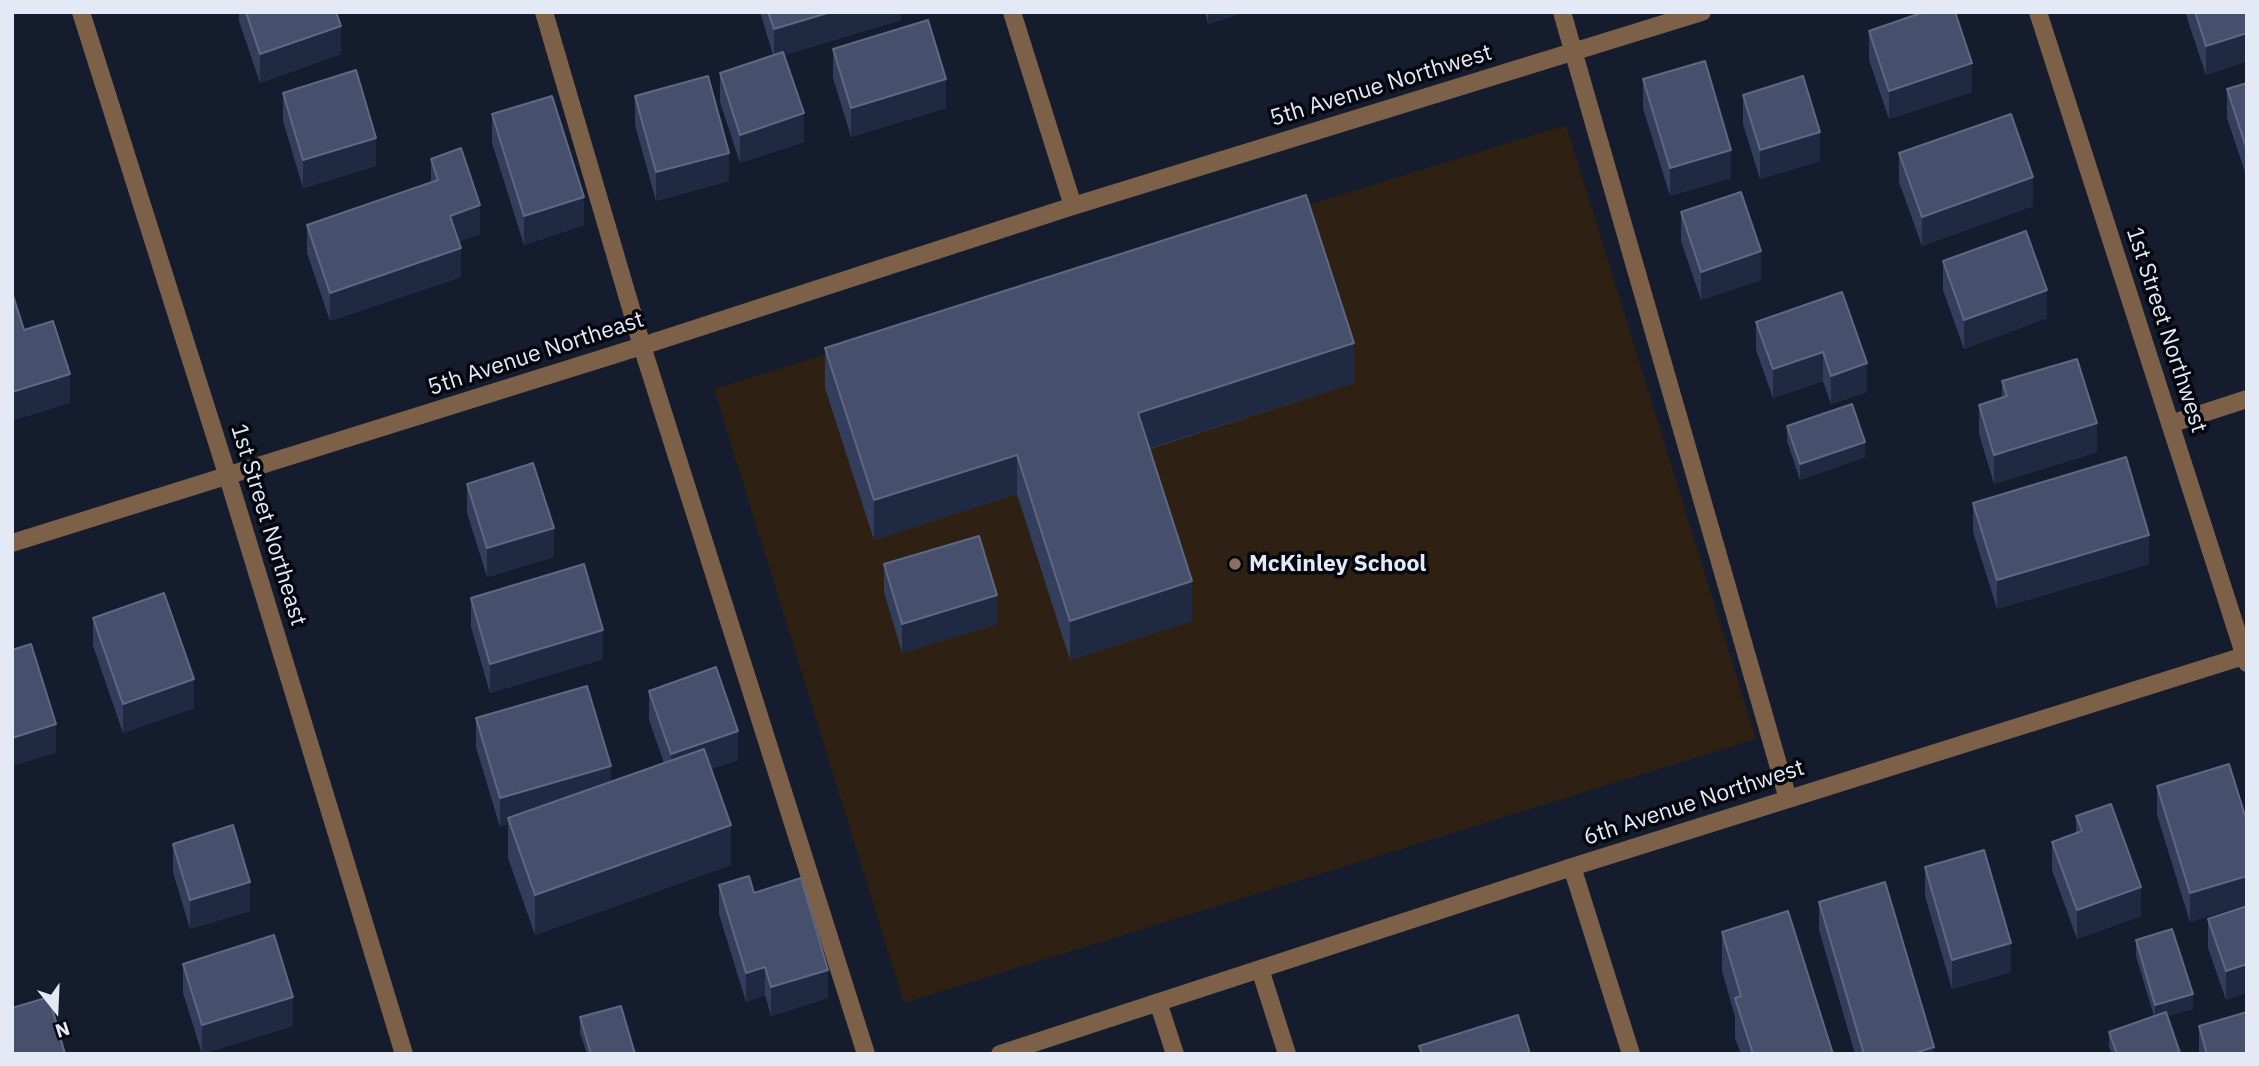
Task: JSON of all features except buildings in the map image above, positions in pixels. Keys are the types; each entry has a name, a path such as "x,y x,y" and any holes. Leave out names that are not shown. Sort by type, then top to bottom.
{"street":[{"name":"1st Street Northeast","path":"81,12 228,477 404,1054"},
{"path":"544,12 642,346 866,1054"},
{"path":"1012,12 1073,206"},
{"path":"1562,12 1788,799"},
{"name":"5th Avenue Northwest","path":"1073,206 1702,12"},
{"name":"1st Street Northwest","path":"2038,12 2246,658"},
{"name":"5th Avenue Northeast","path":"12,543 642,346 1073,206"},
{"path":"2170,424 2247,399"},
{"name":"6th Avenue Northwest","path":"1000,1054 1572,867 2246,658"},
{"path":"1572,867 1631,1054"},
{"path":"1259,970 1287,1054"},
{"path":"1158,1002 1175,1054"}],"shaded area":[{"name":"McKinley School","path":"1566,125 1756,739 904,1003 714,389"}],"place":[{"name":"McKinley School","path":"1235,564"}]}
